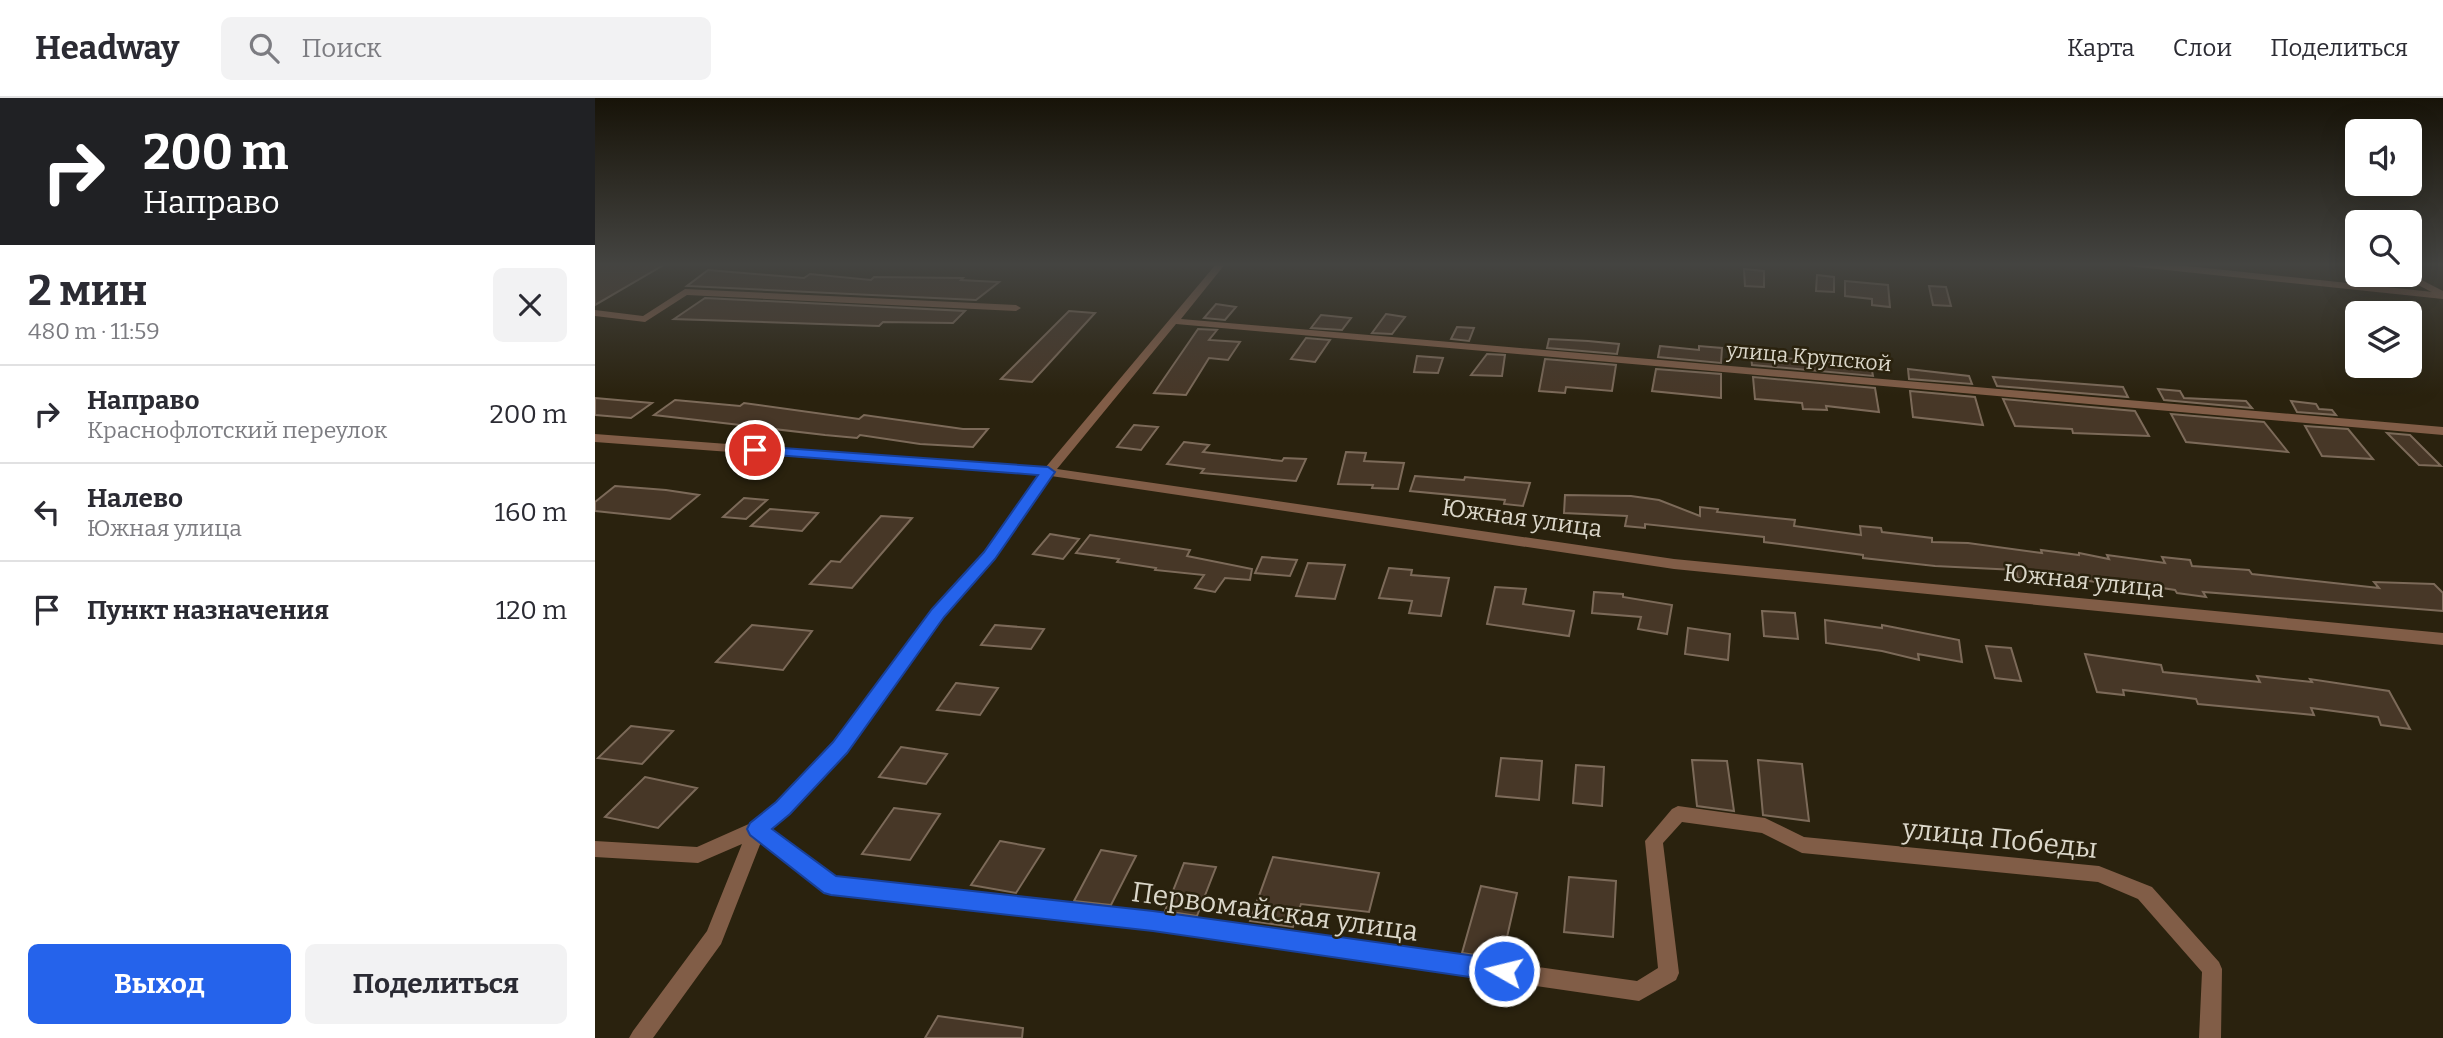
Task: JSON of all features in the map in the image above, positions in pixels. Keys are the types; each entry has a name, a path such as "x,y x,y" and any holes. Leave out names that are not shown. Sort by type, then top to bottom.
{"street":[{"path":"595,313 645,319 663,307"},
{"path":"993,307 1016,308"},
{"path":"595,849 698,855 757,829 783,808 840,747 938,613 989,556 1048,472 1184,307"},
{"name":"улица Крупской","path":"1172,321 2443,430"},
{"name":"Южная улица","path":"595,438 1048,472 1674,564 2443,639"},
{"name":"Первомайская улица","path":"757,829 831,886 1153,921 1639,991 1669,973 1654,841 1678,814 1765,825 1802,845"},
{"path":"641,1038 714,937 757,829"},
{"name":"улица Победы","path":"1802,845 2099,874 2145,892 2213,969 2210,1038"}],"building":[{"path":"692,307 882,307 965,311 953,323 883,322 879,326 674,319"},
{"path":"1214,307 1236,307 1225,320 1204,318"},
{"path":"1069,311 1095,313 1032,382 1001,379"},
{"path":"1386,314 1405,317 1392,334 1372,333"},
{"path":"1321,315 1351,318 1342,330 1311,328"},
{"path":"1457,327 1474,328 1469,341 1451,339"},
{"path":"1198,329 1217,330 1209,340 1240,342 1228,360 1209,358 1186,395 1154,393"},
{"path":"1306,338 1330,340 1315,362 1291,359"},
{"path":"1549,339 1619,344 1617,354 1547,348"},
{"path":"1660,346 1699,350 1699,346 1722,348 1721,363 1658,357"},
{"path":"1487,354 1505,355 1502,376 1471,375"},
{"path":"1751,355 1871,366 1873,376 1752,365"},
{"path":"1417,356 1443,358 1438,373 1414,372"},
{"path":"1545,359 1616,365 1612,391 1566,387 1565,393 1539,391"},
{"path":"1656,369 1721,374 1721,398 1652,391"},
{"path":"1908,369 1969,376 1972,384 1909,379"},
{"path":"1753,377 1875,388 1879,412 1826,406 1827,410 1803,409 1802,403 1755,399"},
{"path":"1993,377 2123,387 2128,397 1997,386"},
{"path":"2158,389 2180,391 2184,398 2246,401 2252,408 2164,400"},
{"path":"1910,391 1975,397 1983,425 1913,417"},
{"path":"595,398 652,403 631,418 595,415"},
{"path":"2003,399 2135,411 2149,436 2073,433 2072,429 2015,426"},
{"path":"675,400 740,406 744,403 859,419 864,415 963,429 988,429 973,447 920,444 860,435 857,438 825,435 654,415"},
{"path":"2291,401 2316,404 2319,409 2332,410 2336,415 2297,412"},
{"path":"2171,414 2264,422 2288,452 2186,442"},
{"path":"1134,425 1158,427 1141,450 1117,447"},
{"path":"2305,426 2348,429 2373,459 2322,456"},
{"path":"2387,433 2410,435 2441,466 2419,465"},
{"path":"1184,442 1209,445 1203,452 1282,461 1284,458 1306,459 1296,481 1201,473 1204,469 1167,464"},
{"path":"1346,452 1366,453 1364,461 1404,463 1398,489 1338,484"},
{"path":"1415,476 1530,483 1523,506 1504,504 1505,500 1410,491"},
{"path":"615,486 699,495 670,519 595,511 595,502"},
{"path":"1565,495 1631,496 1659,500 1700,516 1700,507 1718,509 1717,512 1795,520 1794,526 1861,535 1860,526 1881,528 1882,532 1932,538 1932,542 1968,543 2042,553 2041,550 2079,553 2109,559 2107,555 2165,563 2162,557 2190,560 2192,566 2249,570 2252,574 2379,588 2374,582 2434,584 2443,593 2443,611 2203,592 2206,597 2103,579 2103,583 2035,573 2037,580 2018,578 2016,570 1935,566 1863,558 1863,555 1764,542 1764,537 1645,524 1645,528 1625,526 1627,516 1564,513"},
{"path":"744,498 767,500 746,519 723,517"},
{"path":"770,509 818,513 802,531 751,526"},
{"path":"881,516 912,518 852,588 810,584 831,561 840,562"},
{"path":"1050,534 1079,539 1063,559 1033,554"},
{"path":"1090,535 1190,550 1187,556 1252,569 1250,580 1225,578 1215,592 1195,588 1204,575 1155,570 1156,568 1117,562 1119,559 1076,553"},
{"path":"1262,557 1297,560 1290,576 1255,573"},
{"path":"1308,563 1345,565 1335,599 1296,596"},
{"path":"1389,568 1412,570 1411,575 1449,578 1441,616 1409,613 1412,601 1379,598"},
{"path":"1495,587 1526,589 1523,604 1574,611 1569,636 1487,624"},
{"path":"1594,592 1623,594 1623,597 1672,605 1667,634 1638,629 1641,617 1592,613"},
{"path":"1762,611 1795,613 1798,639 1764,636"},
{"path":"1825,620 1882,628 1882,625 1959,640 1962,662 1918,654 1919,660 1882,651 1826,643"},
{"path":"752,625 812,631 783,670 716,662"},
{"path":"995,625 1044,629 1031,649 981,645"},
{"path":"1688,628 1730,634 1728,660 1685,654"},
{"path":"1986,646 2011,648 2021,681 1995,678"},
{"path":"2085,654 2161,665 2163,672 2260,682 2257,676 2312,682 2310,679 2389,691 2410,729 2381,725 2378,717 2311,708 2314,715 2198,704 2196,699 2123,690 2124,695 2097,692"},
{"path":"956,683 998,688 980,715 937,710"},
{"path":"631,726 673,731 642,764 598,758"},
{"path":"901,747 947,754 926,784 879,777"},
{"path":"1501,758 1542,761 1539,800 1496,796"},
{"path":"1692,760 1727,761 1734,811 1697,806"},
{"path":"1758,760 1802,764 1809,821 1763,815"},
{"path":"1576,765 1604,767 1602,806 1573,803"},
{"path":"645,777 697,788 658,828 605,817"},
{"path":"894,808 940,814 910,860 862,854"},
{"path":"1000,841 1044,849 1016,893 971,885"},
{"path":"1101,850 1136,856 1111,905 1074,901"},
{"path":"1273,857 1379,873 1369,912 1301,904 1293,927 1250,921"},
{"path":"1184,863 1216,867 1197,916 1165,911"},
{"path":"1569,877 1616,881 1613,937 1564,932"},
{"path":"1481,886 1517,893 1502,959 1462,953"},
{"path":"938,1016 1023,1028 1022,1038 925,1038"}],"route":[{"path":"755,450 1048,472 989,556 938,613 840,747 783,808 757,829 831,886 1153,921 1504,971"}]}
